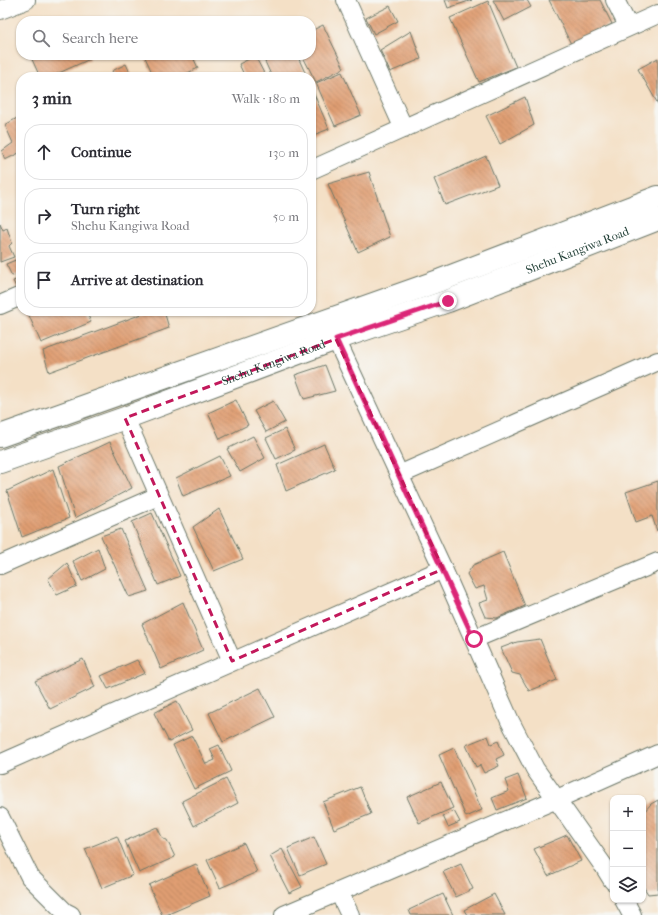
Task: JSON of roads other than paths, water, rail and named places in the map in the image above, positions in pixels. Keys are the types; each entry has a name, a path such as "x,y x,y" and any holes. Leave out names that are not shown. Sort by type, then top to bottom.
{"main road":[{"name":"Shehu Kangiwa Road","path":"0,436 441,280 658,197"},
{"name":"Shehu Kangiwa Road","path":"0,462 125,418 336,339 448,301 658,219"},
{"path":"441,280 448,301"}],"street":[{"path":"0,10 26,0"},
{"path":"346,0 404,129"},
{"path":"615,0 628,26"},
{"path":"316,168 628,26 658,14"},
{"path":"0,306 16,298"},
{"path":"336,339 443,569 510,721 535,769 610,877"},
{"path":"399,475 658,361"},
{"path":"125,418 158,496 232,661"},
{"path":"0,565 158,496"},
{"path":"474,639 658,562"},
{"path":"0,764 443,569"},
{"path":"284,915 557,799 658,754"},
{"path":"0,817 30,877 65,912 71,915"},
{"path":"338,892 350,915"},
{"path":"626,903 632,915"}]}
